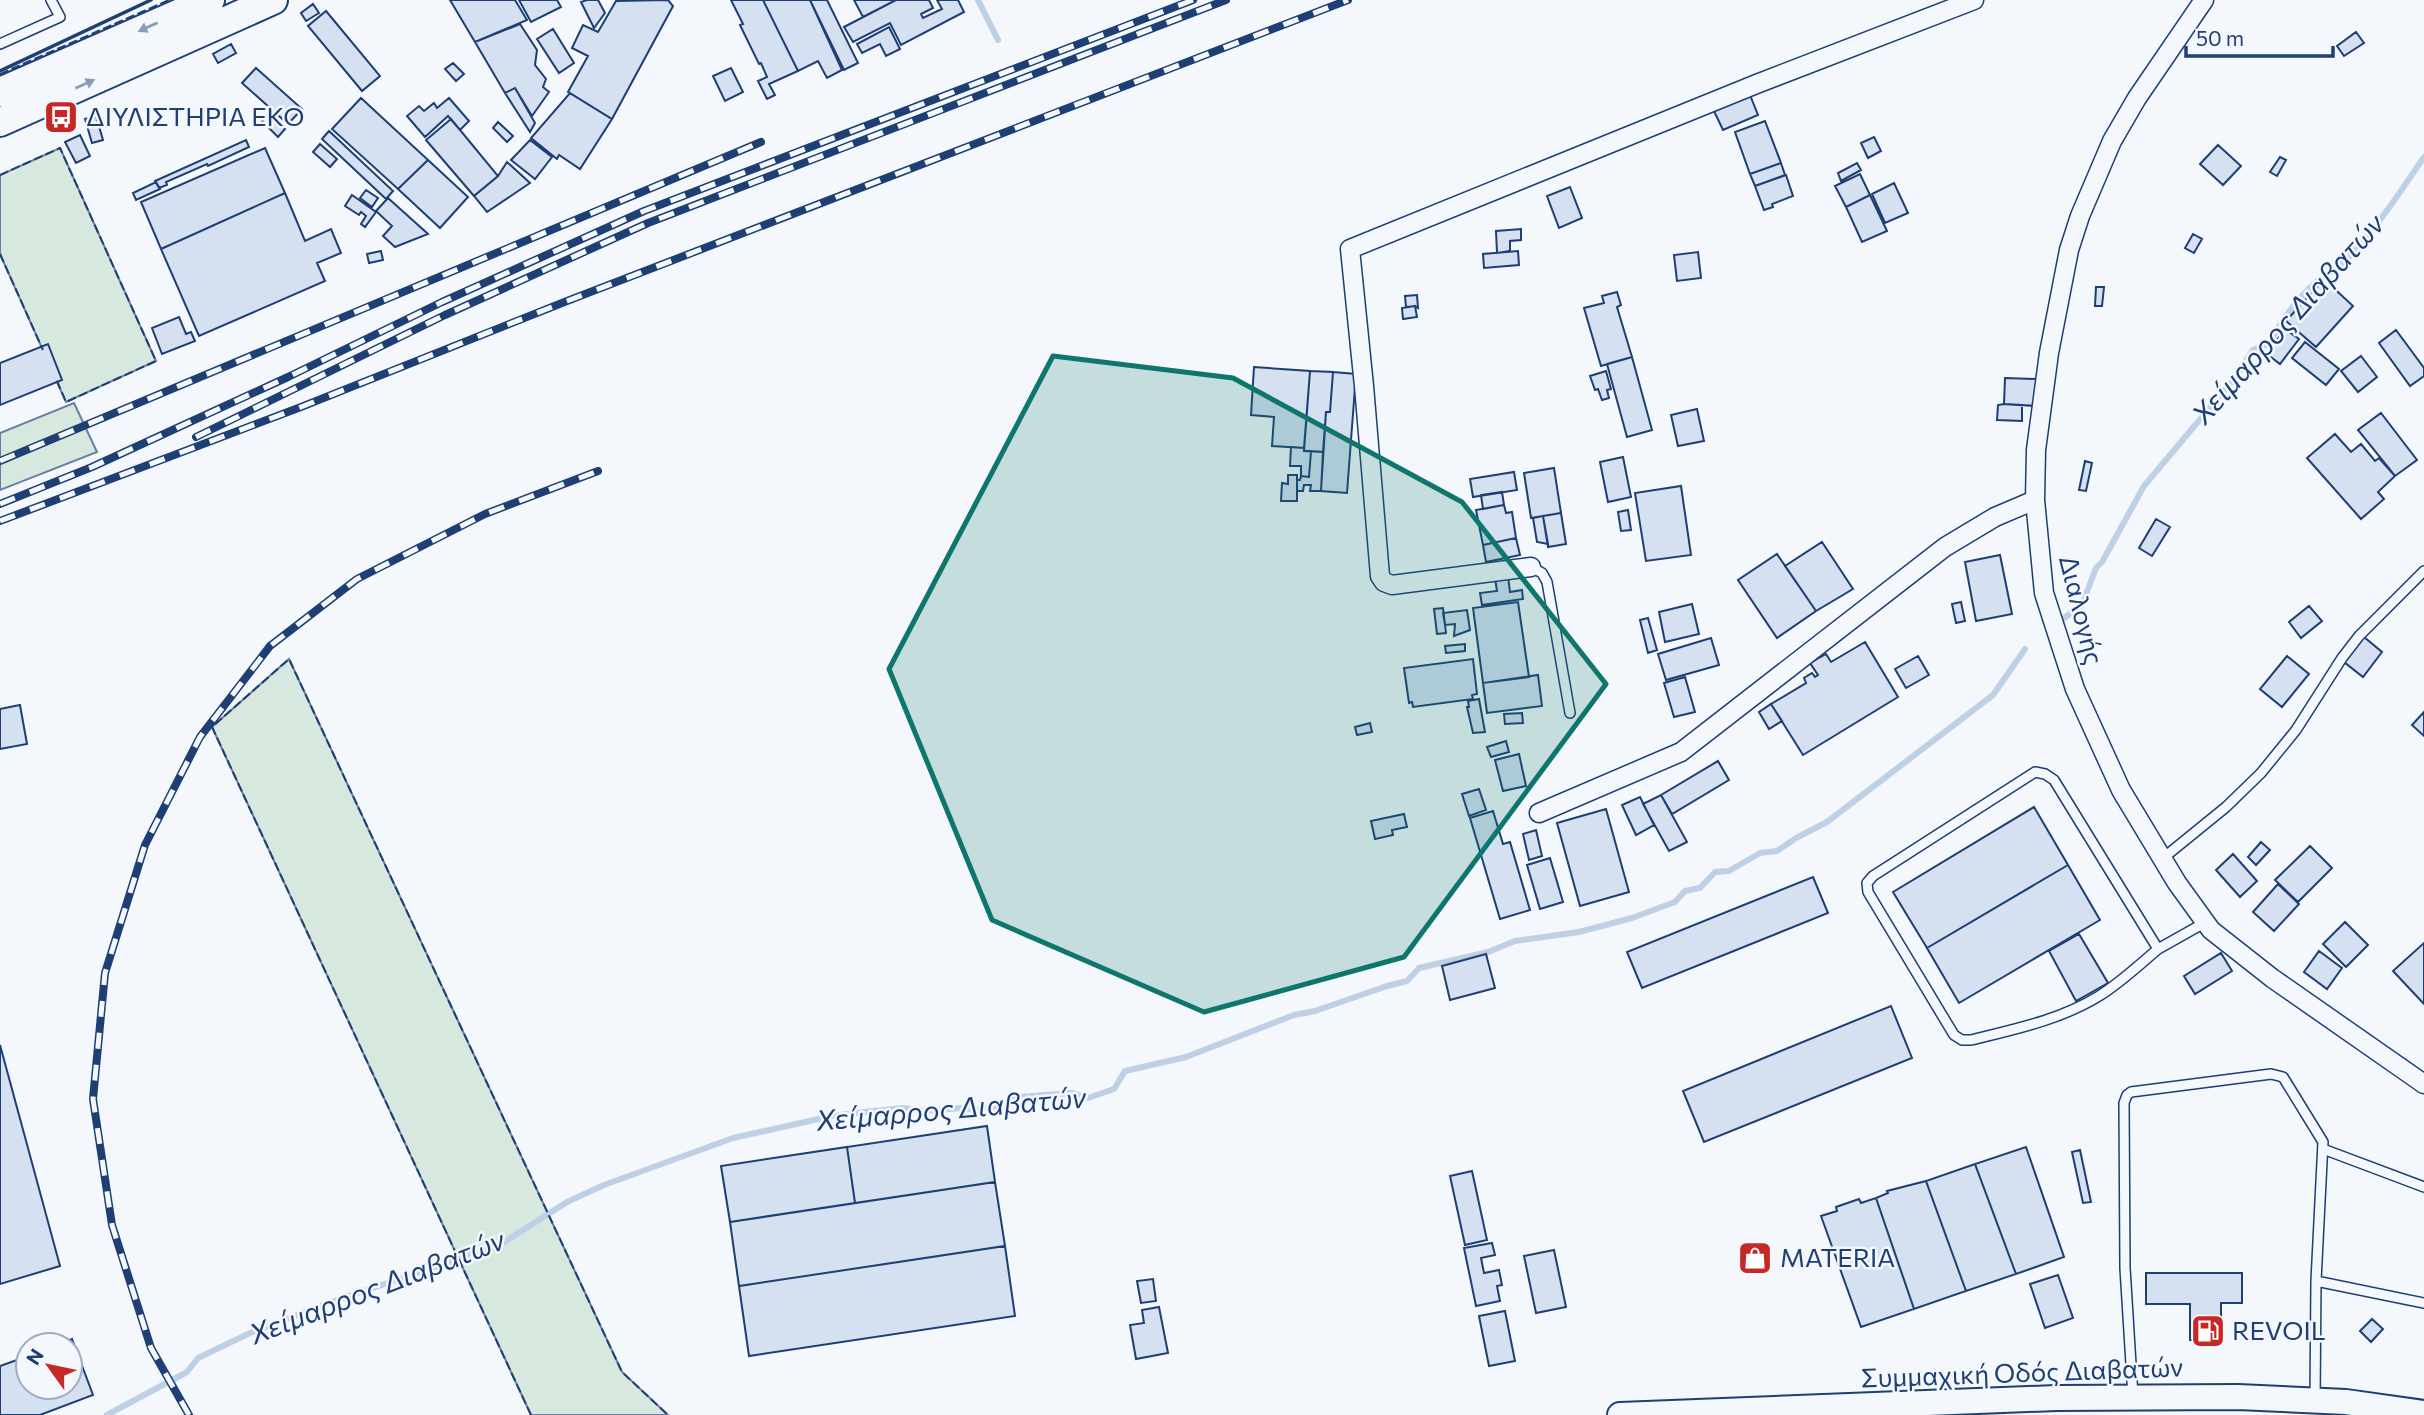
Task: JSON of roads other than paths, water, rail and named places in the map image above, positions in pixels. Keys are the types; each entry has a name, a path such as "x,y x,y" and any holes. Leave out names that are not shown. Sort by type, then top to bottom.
{"main road":[{"path":"0,92 210,0"},
{"path":"0,122 273,0"}],"street":[{"path":"1531,567 1392,585 1384,582 1380,576 1349,249 1759,83 1974,0"},
{"name":"Διαλογής","path":"2204,0 2130,109 2112,141 2080,216 2069,250 2049,353 2036,450 2035,500 2044,593 2060,648 2098,744 2161,859 2211,930 2234,950 2424,1084"},
{"path":"1539,813 1681,752 1945,547 1995,517 2035,500"},
{"name":"Συμμαχική Οδός Διαβατών","path":"1620,1415 1876,1411 1962,1401 2133,1397 2238,1397 2315,1401 2408,1412"}],"lane":[{"path":"0,44 60,17 51,0"},
{"path":"1531,567 1542,573 1547,582 1570,713"},
{"path":"2161,859 2226,807 2261,773 2296,730 2359,636 2424,571"},
{"path":"2158,949 2054,780 2045,774 2035,772 1872,876 1867,883 1868,892 1954,1035 1962,1040 2039,1023 2067,1012 2110,989 2158,949 2206,922"},
{"path":"2133,1397 2125,1268 2124,1102 2127,1095 2132,1092 2278,1074 2283,1077 2320,1134 2323,1149 2316,1280 2315,1401"},
{"path":"2323,1149 2424,1187"},
{"path":"2316,1280 2424,1303"}],"waterway":[{"path":"978,0 998,40"},
{"name":"Χείμαρρος Διαβατών","path":"2063,619 2082,605 2096,568 2102,562 2144,486 2234,379 2253,350 2270,343 2302,296 2345,261 2360,245 2424,157"},
{"name":"Χείμαρρος Διαβατών","path":"107,1415 187,1372 198,1358 250,1333 331,1302 498,1246 567,1202 604,1185 733,1138 832,1116 865,1112 903,1108 923,1111 962,1108 976,1110 998,1106 1019,1097 1073,1093 1088,1098 1114,1089 1125,1071 1186,1057 1294,1015 1315,1011 1407,981 1419,968 1488,952 1515,941 1579,932 1632,918 1675,902 1685,891 1700,888 1715,872 1729,871 1760,853 1777,851 1827,822 1993,695 2025,649"}],"railway":[{"path":"0,504 92,467 288,377 442,302 644,211 1193,0"},
{"path":"196,437 445,315 648,223 1226,0"},
{"path":"0,521 301,407 567,301 1348,0"},
{"path":"0,461 761,142"},
{"path":"189,1415 151,1348 112,1225 93,1099 105,973 145,845 200,737 270,646 357,579 485,514 598,471"}],"place":[{"name":"ΔΙΥΛΙΣΤΗΡΙΑ ΕΚΟ","path":"61,117"},
{"name":"MATERIA","path":"1755,1258"},
{"name":"REVOIL","path":"2208,1331"}]}
